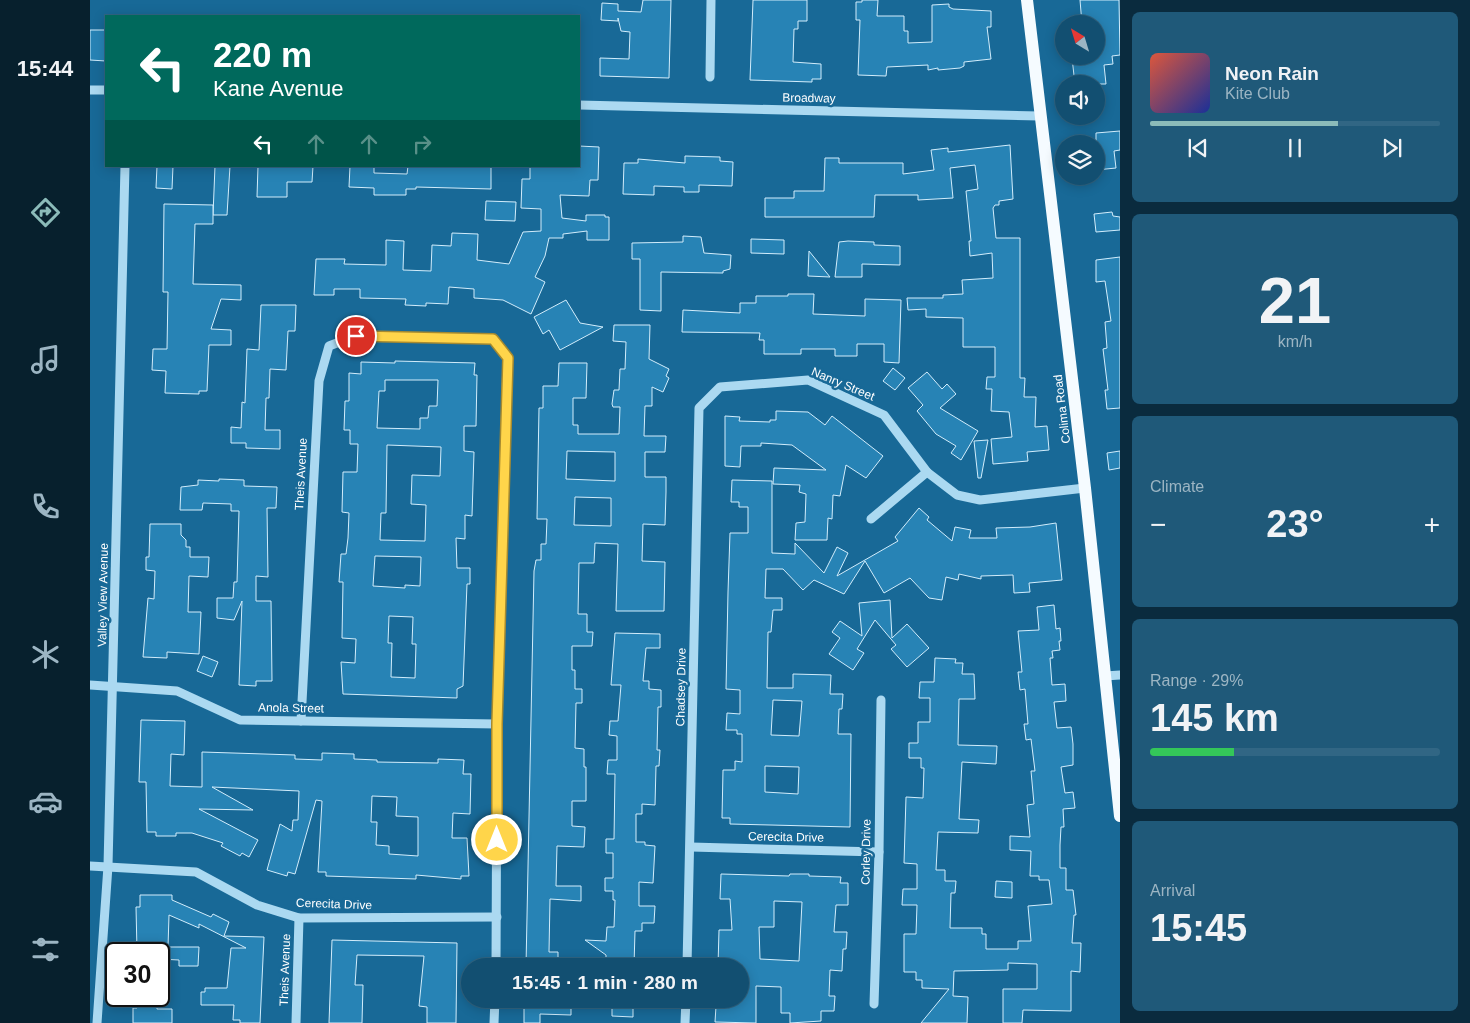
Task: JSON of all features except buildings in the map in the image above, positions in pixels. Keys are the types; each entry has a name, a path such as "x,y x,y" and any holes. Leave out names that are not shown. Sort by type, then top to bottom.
{"main road":[{"name":"Colima Road","path":"1027,0 1039,116 1085,488 1120,816"}],"street":[{"path":"710,77 711,0"},
{"path":"90,90 105,90"},
{"name":"Broadway","path":"580,105 1039,116"},
{"name":"Valley View Avenue","path":"97,1023 108,866 114,686 125,167"},
{"name":"Theis Avenue","path":"301,721 319,382 329,346 356,336 493,339 508,358 497,724"},
{"name":"Nanry Street","path":"699,408 720,387 808,380 884,415 927,472 957,495 980,500 1085,488"},
{"name":"Chadsey Drive","path":"687,958 699,408"},
{"path":"871,519 927,472"},
{"path":"1104,676 1120,675"},
{"name":"Anola Street","path":"90,685 177,691 240,720 497,724"},
{"name":"Corley Drive","path":"874,1004 881,700"},
{"path":"496,958 497,724"},
{"name":"Cerecita Drive","path":"691,847 879,852"},
{"name":"Cerecita Drive","path":"90,866 196,872 257,905 299,918 497,917"},
{"name":"Theis Avenue","path":"296,1023 299,918"},
{"path":"494,1023 495,1008"},
{"path":"685,1023 686,1008"}],"route":[{"path":"356,336 493,339 508,358 497,724 497,840"}]}
